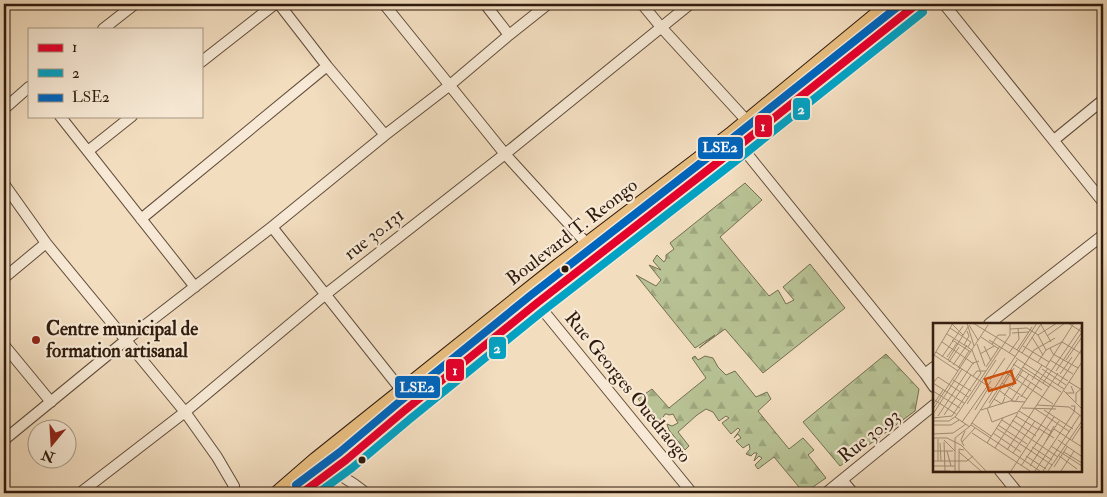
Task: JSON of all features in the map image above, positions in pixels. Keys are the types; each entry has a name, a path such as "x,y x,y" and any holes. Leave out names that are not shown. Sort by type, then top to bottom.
{"main road":[{"name":"Boulevard T. Reongo","path":"278,493 316,460 559,266 731,135 890,4"},
{"name":"Boulevard T. Reongo","path":"302,493 346,460 537,304 917,4"}],"street":[{"path":"104,28 135,4"},
{"path":"202,61 277,4 385,135"},
{"path":"384,4 505,154 588,245"},
{"path":"485,4 509,35"},
{"path":"4,440 126,340 450,85 548,4"},
{"path":"642,4 747,121"},
{"name":"rue 30.131","path":"80,493 185,412 326,294 505,154 690,4"},
{"path":"944,4 1103,202"},
{"path":"141,219 327,66"},
{"path":"4,110 28,88"},
{"path":"1054,140 1103,100"},
{"path":"62,118 195,287"},
{"path":"88,151 129,118"},
{"path":"740,145 926,374 933,385"},
{"path":"4,184 46,244 185,412 230,478 234,486 230,493"},
{"path":"272,227 402,391"},
{"path":"989,323 1103,235"},
{"path":"4,278 46,244"},
{"name":"Rue Georges Ouedraogo","path":"537,304 692,493"},
{"path":"4,345 50,402"},
{"path":"926,374 933,367"},
{"name":"Rue 30.93","path":"826,493 933,406"},
{"path":"316,460 366,493"},
{"path":"1001,472 1018,493"},
{"path":"842,480 853,493"}],"green space":[{"path":"745,183 762,200 720,237 769,296 778,290 786,304 794,300 783,287 810,264 845,308 763,373 725,329 699,348 715,335 695,348 636,275 656,286 661,280 649,265 661,270 653,261 657,255 664,262 666,255 674,249 670,243"},
{"path":"886,354 919,389 915,411 840,466 803,422"},
{"path":"695,356 698,360 705,356 713,358 726,375 735,371 756,397 767,392 771,399 758,411 789,449 803,438 814,450 808,455 826,478 804,493 774,457 758,469 755,465 762,458 759,456 754,461 757,453 751,456 746,454 750,449 749,444 743,448 736,441 741,438 738,434 734,438 740,430 738,428 731,434 722,423 729,418 726,416 719,421 713,412 706,409 678,432 689,446 685,450 669,430 667,424 672,426 678,423 673,414 665,414 658,422 638,399 652,389 669,408 706,378 692,358"}],"transit line":[{"name":"LSE2","path":"296,485 340,452 531,295 901,4"},
{"name":"1","path":"302,493 346,460 537,303 917,4"},
{"name":"2","path":"318,493 352,468 543,311 923,12"}],"place":[{"name":"Centre municipal de formation artisanal","path":"36,340"}]}
